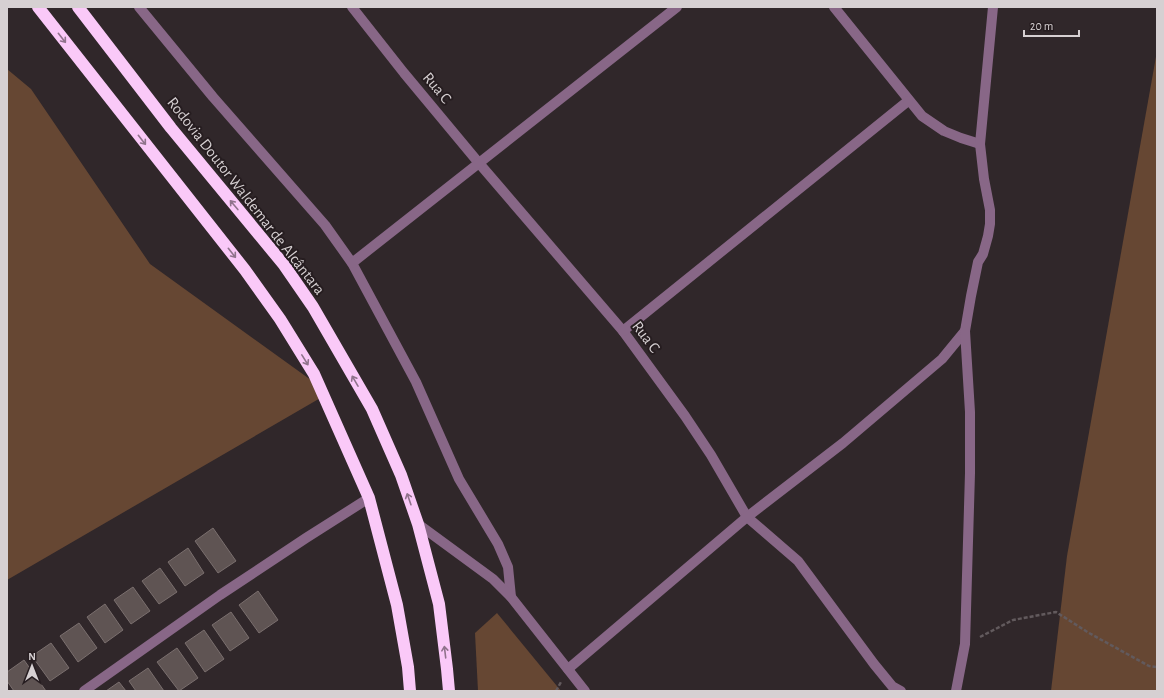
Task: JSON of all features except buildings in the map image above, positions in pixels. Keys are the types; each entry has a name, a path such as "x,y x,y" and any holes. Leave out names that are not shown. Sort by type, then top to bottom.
{"highway":[{"path":"38,7 245,270 280,319 314,374 369,498 397,605 408,667 410,691"},
{"name":"Rodovia Doutor Waldemar de Alcântara","path":"78,7 171,128 284,265 313,307 372,409 401,475 418,524 439,604 448,691"}],"street":[{"path":"139,7 213,97 325,225 352,263 416,382 459,479 498,544 508,567 511,597"},
{"name":"Rua C","path":"352,7 478,162 623,331 685,416 711,455 747,517 798,561 874,664 892,686 901,691"},
{"path":"352,263 478,162 677,7"},
{"path":"834,7 908,101 922,116 944,131 980,144"},
{"path":"956,691 965,644 970,473 970,412 965,331 978,262 988,236 990,224 990,210 984,179 980,144 993,7"},
{"path":"623,331 908,101"},
{"path":"568,670 747,517 843,443 942,359 965,331"},
{"path":"84,691 220,595 369,498"},
{"path":"418,524 493,579 511,597 585,691"}],"path":[{"path":"965,644 1013,620 1056,612 1089,633 1149,666 1157,667"}],"shaded area":[{"path":"1157,51 1157,691 1051,691 1067,556"},
{"path":"7,69 31,89 150,264 329,393 7,580"},
{"path":"497,613 561,691 478,691 475,633"}]}
